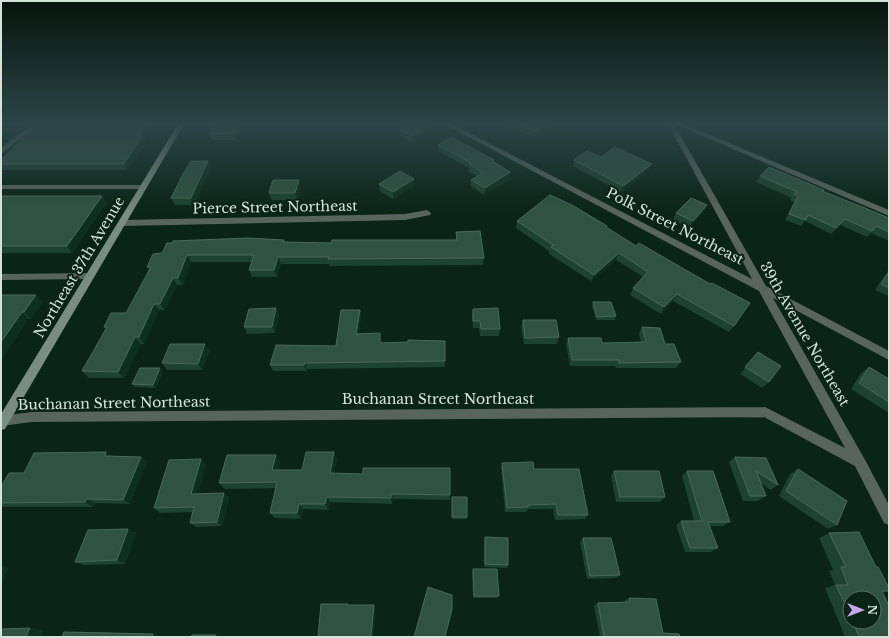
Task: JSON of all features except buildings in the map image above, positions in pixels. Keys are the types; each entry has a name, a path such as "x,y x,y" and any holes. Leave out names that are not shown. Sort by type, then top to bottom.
{"street":[{"name":"Northeast 37th Avenue","path":"2,423 164,154"},
{"name":"Polk Street Northeast","path":"504,154 760,286 889,356"},
{"name":"39th Avenue Northeast","path":"687,154 760,286 860,462 889,518"},
{"path":"750,154 889,213"},
{"path":"1,187 144,187"},
{"name":"Pierce Street Northeast","path":"122,223 405,217 427,213"},
{"path":"1,277 90,276"},
{"name":"Buchanan Street Northeast","path":"2,423 40,417 765,412 860,462"}]}
